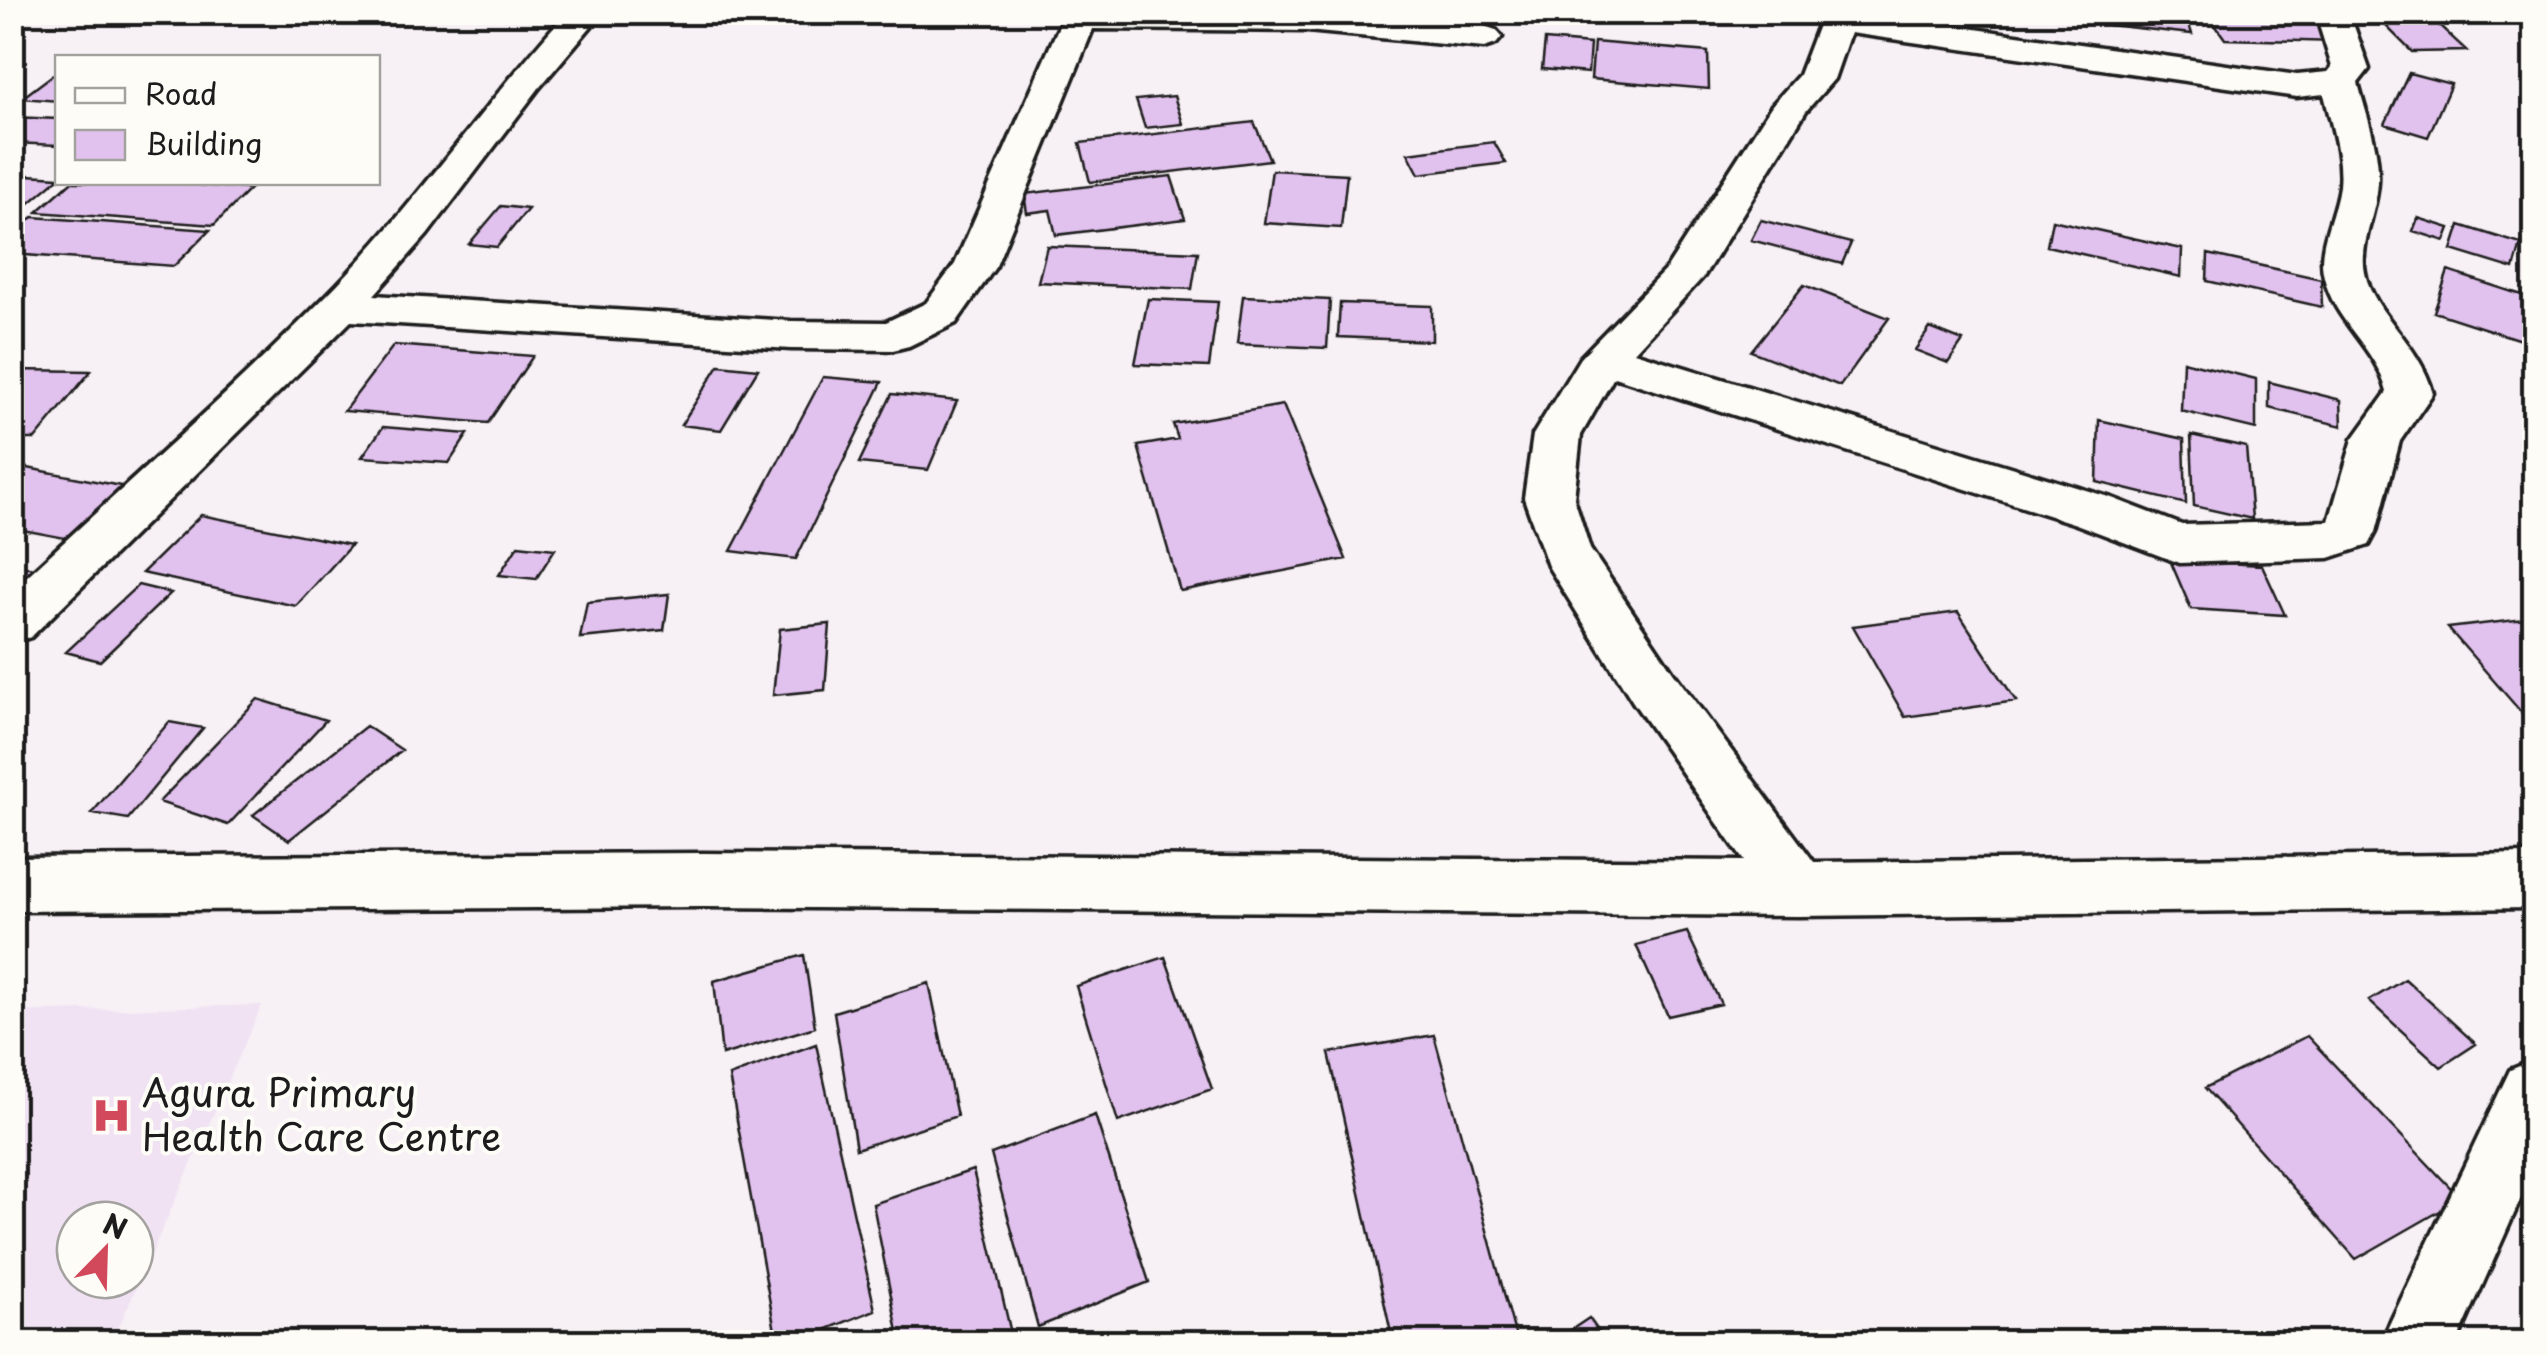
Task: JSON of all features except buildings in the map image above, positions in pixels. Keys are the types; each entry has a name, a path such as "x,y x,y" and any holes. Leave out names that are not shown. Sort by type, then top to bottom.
{"street":[{"path":"12,623 340,308 413,226 526,80 586,12"},
{"path":"1798,889 1652,687 1566,553 1549,498 1556,435 1602,358 1683,276 1791,105 1816,80 1838,17 2297,86 2339,82 2351,69 2332,12"},
{"path":"340,308 791,335 894,336 941,313 974,266 1082,16 1307,21 1484,37"},
{"path":"1602,358 2094,512 2178,544 2329,540 2351,532 2377,439 2410,393 2406,368 2350,297 2343,268 2360,174 2339,82"},
{"path":"12,884 722,880 1798,889 2534,881"},
{"path":"2419,1342 2534,1094"}],"shaded area":[{"name":"Agura Primary Health Care Centre","path":"262,1005 155,1245 155,1200 55,1200 55,1300 131,1300 112,1342 13,1342 13,1012"}],"place":[{"name":"Agura Primary Health Care Centre","path":"112,1116"}]}
